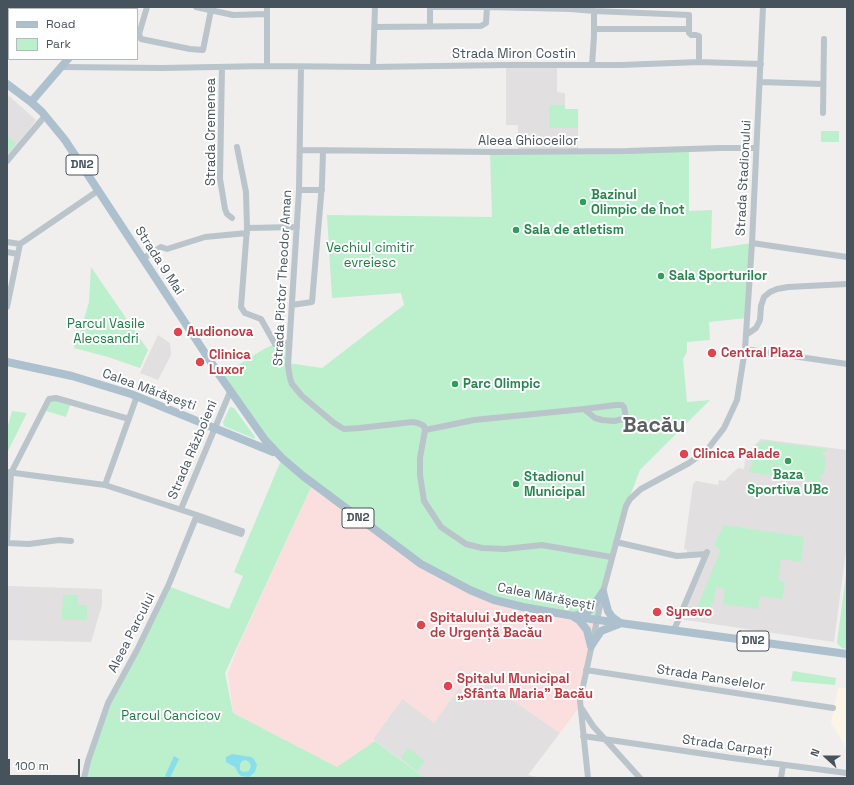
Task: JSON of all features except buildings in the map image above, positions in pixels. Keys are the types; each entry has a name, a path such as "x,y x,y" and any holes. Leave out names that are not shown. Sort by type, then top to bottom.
{"main road":[{"path":"31,102 67,60"},
{"name":"Strada 9 Mai","path":"7,84 31,102 65,140 144,258 230,392 258,432 280,456"},
{"name":"Calea Mărășești","path":"7,362 72,376 137,396 280,456 368,526 415,560 438,575 494,600 523,608 596,620 847,654"},
{"path":"574,616 587,612 591,609 602,592"},
{"path":"602,592 608,611 612,617 622,623"},
{"path":"574,616 587,630 591,646"},
{"path":"591,646 601,631 622,623"}],"street":[{"path":"147,7 139,34 140,39 190,49 203,50 211,10"},
{"path":"196,7 233,15 267,14"},
{"path":"267,7 267,66"},
{"path":"373,67 375,7"},
{"path":"430,26 430,7 571,8 594,12 689,15 690,34 699,36 699,62"},
{"path":"375,27 481,26 486,23 487,7"},
{"name":"Strada Stadionului","path":"588,778 580,701 602,592 626,506 635,494 697,458 715,440 724,428 737,400 746,335 752,243 763,7"},
{"path":"592,65 594,12"},
{"path":"594,29 689,29"},
{"path":"823,112 824,40"},
{"name":"Strada Miron Costin","path":"61,67 373,67 592,65 699,62 761,64"},
{"name":"Strada Cremenea","path":"222,67 220,179 225,209 227,214 232,218"},
{"name":"Strada Pictor Theodor Aman","path":"301,67 297,227 288,366 292,384 302,396 334,423 344,429 412,422 424,426 425,430"},
{"path":"760,82 823,84"},
{"path":"7,161 45,116"},
{"path":"237,146 246,192 247,231 241,307 245,313 261,319 275,344 289,343"},
{"name":"Aleea Ghioceilor","path":"300,150 594,152 756,148"},
{"path":"292,305 312,302 322,190 323,151"},
{"path":"7,242 20,244 99,190"},
{"path":"298,190 322,190"},
{"path":"144,258 161,247 167,249 209,237 247,231 297,227"},
{"path":"752,243 847,257"},
{"path":"7,307 20,244"},
{"path":"7,252 18,254"},
{"path":"746,335 756,328 760,320 761,306 764,297 770,292 778,289 847,284"},
{"path":"745,349 847,364"},
{"name":"Strada Războieni","path":"9,472 105,484 181,509 230,392"},
{"path":"105,484 137,396"},
{"path":"72,541 59,540 29,544 7,542 9,472 47,402 52,398 86,406 129,419"},
{"path":"584,408 595,418 602,420 614,421 622,419 626,416 624,407 621,404 584,408 474,420 425,430 420,458 420,475 424,500 441,526 466,544 482,548 512,549 542,545 611,557"},
{"path":"181,509 196,517 241,534 242,532 242,530 196,517"},
{"name":"Aleea Parcului","path":"84,778 88,761 108,703 137,650 166,590 196,517"},
{"path":"616,542 677,556 707,553 674,630"},
{"name":"Strada Panselelor","path":"586,670 832,708"},
{"path":"580,706 589,720 640,778"},
{"name":"Strada Carpați","path":"583,736 847,774"},
{"path":"781,778 783,765"}],"shaded area":[{"path":"506,65 557,65 557,92 565,93 565,109 578,109 578,152 518,152 518,125 506,125"},
{"path":"9,96 36,120 7,157 7,99"},
{"path":"158,335 170,343 171,355 158,380 140,373"},
{"path":"761,439 847,450 847,543 834,642 679,619 707,552 687,553 687,550 684,549 693,484 696,481 718,485 719,480 724,481 738,468 744,469 746,453"},
{"name":"Spitalului Județean de Urgență Bacău","path":"313,483 596,620 580,706 560,733 488,683 474,700 459,689 434,723 402,699 373,739 375,741 337,767 233,713 228,673 238,647"},
{"path":"7,586 102,589 102,605 91,642 7,640"},
{"path":"488,683 560,733 528,775 542,778 425,778 373,739 402,699"},
{"path":"838,688 847,688 847,749 831,723"}],"green space":[{"path":"549,105 565,105 565,109 578,109 578,128 549,128"},
{"path":"821,131 839,131 839,142 821,142"},
{"path":"7,136 16,143 7,154"},
{"name":"Parc Olimpic","path":"689,151 689,211 712,210 711,249 752,243 747,318 709,322 710,340 687,342 687,352 683,359 687,402 710,400 640,470 626,506 596,620 523,607 457,584 313,483 225,673 233,713 337,767 375,741 425,778 84,778 108,703 168,586 229,609 243,576 234,572 282,458 220,376 264,349 275,344 289,343 288,363 322,368 404,305 401,293 332,298 327,215 492,217 490,152"},
{"name":"Parcul Vasile Alecsandri","path":"91,267 148,350 140,368 108,357 74,348 89,302"},
{"path":"52,399 70,405 66,417 46,411"},
{"path":"230,407 234,408 255,439 224,426 223,422"},
{"path":"12,411 27,413 7,453 7,429"},
{"name":"Baza Sportiva UBc","path":"765,441 827,449 826,452 822,452 826,459 825,469 822,475 818,477 822,478 822,483 749,472 750,466 753,466 751,457 752,451 759,443"},
{"path":"724,525 804,537 801,562 781,559 778,580 785,582 782,599 760,596 758,609 723,604 725,589 716,587 713,604 711,604 709,615 706,617 697,613 697,608 720,552 720,549 714,545"},
{"path":"847,568 847,649 842,648 837,643"},
{"path":"63,595 78,595 78,605 87,605 87,620 62,620 62,605 72,605 63,604"},
{"path":"793,671 836,678 835,685 791,681"},
{"path":"408,748 425,761 417,771 401,758"}],"water":[{"path":"232,754 251,757 257,765 255,772 249,777 241,776 235,767 226,762 226,757","holes":["246,760 251,766 249,771 243,772 240,770 240,764 242,761"]},
{"path":"174,756 179,759 170,778 165,776"}],"place":[{"name":"Bazinul Olimpic de Înot","path":"583,202"},
{"name":"Sala de atletism","path":"516,230"},
{"name":"Sala Sporturilor","path":"661,276"},
{"name":"Audionova","path":"178,332"},
{"name":"Central Plaza","path":"712,353"},
{"name":"Clinica Luxor","path":"200,362"},
{"name":"Parc Olimpic","path":"455,384"},
{"name":"Clinica Palade","path":"684,454"},
{"name":"Baza Sportiva UBc","path":"788,461"},
{"name":"Stadionul Municipal","path":"516,484"},
{"name":"Synevo","path":"657,612"},
{"name":"Spitalului Județean de Urgență Bacău","path":"421,625"},
{"name":"Spitalul Municipal „Sfânta Maria” Bacău","path":"448,686"}],"district":[{"name":"Bacău","path":"654,426"}],"park label":[{"name":"Vechiul cimitir evreiesc","path":"370,256"},
{"name":"Parcul Cancicov","path":"171,716"}]}
